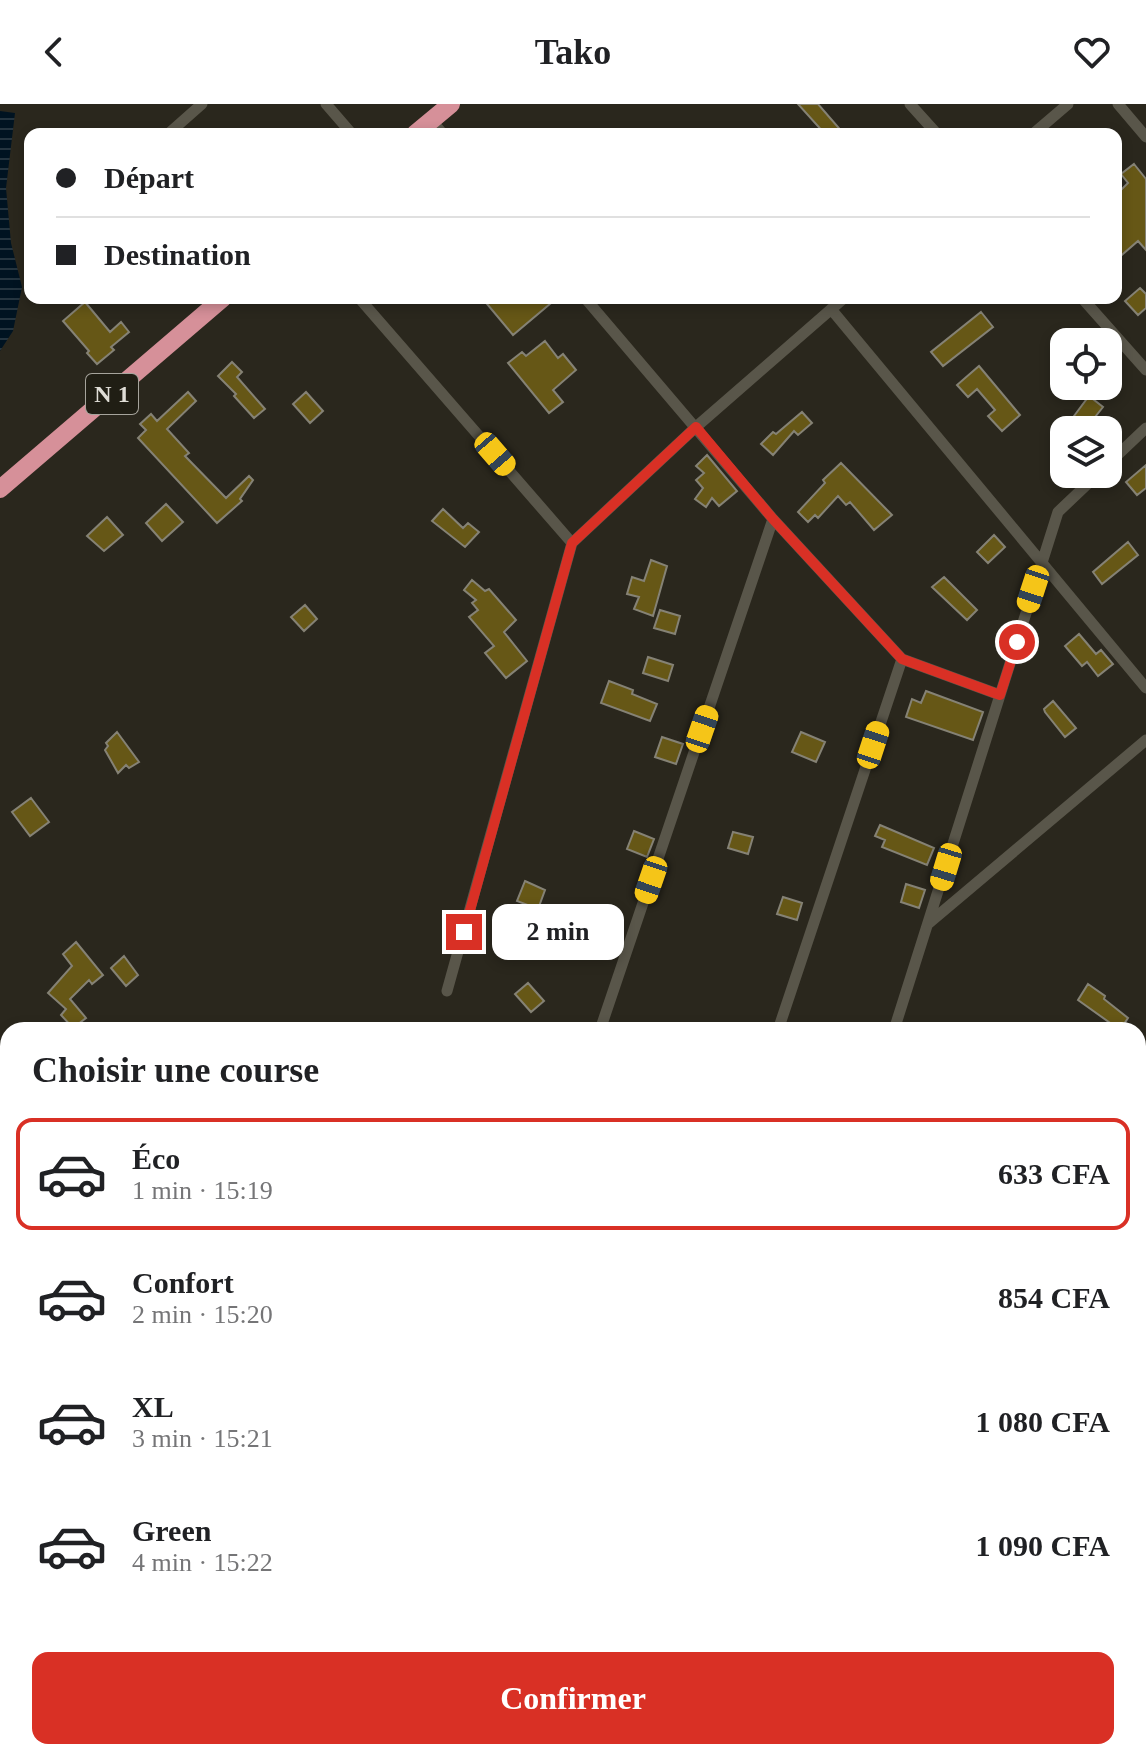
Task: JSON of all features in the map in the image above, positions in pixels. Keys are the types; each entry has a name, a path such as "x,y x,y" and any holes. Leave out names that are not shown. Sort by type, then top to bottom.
{"highway":[{"path":"437,127 451,104"},
{"name":"N 1","path":"0,489 216,304"}],"street":[{"path":"175,128 202,104"},
{"path":"326,104 347,128"},
{"path":"910,104 932,128"},
{"path":"1040,128 1068,104"},
{"path":"1118,104 1146,137"},
{"path":"364,304 572,543"},
{"path":"590,304 773,519 902,659 1000,695"},
{"path":"447,991 572,543 696,427 837,304"},
{"path":"1087,304 1146,370"},
{"path":"831,309 1146,688"},
{"path":"1122,451 1146,428"},
{"path":"897,1022 1058,512 1083,488"},
{"path":"603,1022 773,519"},
{"path":"781,1022 902,659"},
{"path":"928,924 1146,740"}],"water":[{"path":"0,111 15,113 6,188 11,243 22,287 13,331 0,351"}],"building":[{"path":"798,104 818,104 839,128 820,128"},
{"path":"1134,164 1146,179 1146,250 1138,241 1122,255 1122,189 1128,183 1122,173"},
{"path":"1140,288 1146,294 1146,308 1138,315 1125,301"},
{"path":"87,304 110,332 121,322 129,332 97,364 63,321"},
{"path":"487,304 550,304 513,335"},
{"path":"981,312 993,327 943,366 931,352"},
{"path":"545,341 558,358 563,354 576,370 553,390 563,402 549,413 508,363 522,352 526,356"},
{"path":"232,362 242,372 237,377 265,409 254,418 218,376"},
{"path":"979,366 1020,415 1002,431 988,416 995,410 977,389 968,397 957,385"},
{"path":"188,392 196,401 167,429 189,453 185,456 226,498 249,476 253,480 240,499 242,501 217,523 138,438 146,430 140,424 151,414 157,421"},
{"path":"306,392 323,411 310,423 293,404"},
{"path":"1086,400 1094,400 1103,407 1096,416 1074,416"},
{"path":"802,412 812,423 798,435 794,431 773,455 761,444 773,432 776,434"},
{"path":"707,455 737,491 719,506 712,498 706,507 695,499 703,488 696,480 704,473 696,466"},
{"path":"841,463 892,515 874,530 850,502 846,505 838,496 818,518 815,515 808,522 798,512"},
{"path":"1146,465 1146,488 1137,495 1126,482"},
{"path":"166,504 183,522 162,541 146,523"},
{"path":"443,509 463,528 468,523 479,532 465,547 432,521"},
{"path":"107,517 123,535 104,551 87,536"},
{"path":"994,535 1005,547 988,563 977,552"},
{"path":"1128,542 1138,555 1102,584 1093,572"},
{"path":"651,560 667,566 653,616 634,609 639,597 627,594 632,577 644,581"},
{"path":"944,577 977,610 967,620 932,587"},
{"path":"472,580 485,591 489,589 516,620 504,632 527,661 506,678 485,653 494,646 469,617 478,610 472,603 476,600 464,590"},
{"path":"305,605 317,619 304,631 291,617"},
{"path":"660,610 680,616 675,634 654,628"},
{"path":"1079,634 1096,654 1101,650 1113,664 1098,676 1087,662 1082,666 1065,646"},
{"path":"648,657 673,665 668,681 643,673"},
{"path":"609,681 657,704 650,721 601,703"},
{"path":"926,691 983,712 973,740 906,717 912,699 921,703"},
{"path":"1053,701 1076,728 1065,737 1044,709"},
{"path":"117,732 139,762 129,768 126,765 118,773 105,750 108,746 106,743"},
{"path":"801,732 825,742 816,762 792,752"},
{"path":"662,737 683,744 676,764 655,757"},
{"path":"31,798 49,822 30,836 12,812"},
{"path":"880,825 934,848 927,865 882,847 885,840 875,836"},
{"path":"634,831 654,839 647,857 627,849"},
{"path":"733,832 753,837 748,854 728,848"},
{"path":"525,881 545,890 538,909 517,901"},
{"path":"906,884 925,890 919,908 901,902"},
{"path":"783,897 802,903 797,920 777,914"},
{"path":"76,942 103,975 92,984 89,980 70,999 86,1018 81,1022 67,1022 61,1015 66,1009 48,993 72,966 63,954"},
{"path":"124,956 138,975 126,986 111,968"},
{"path":"528,983 544,1001 531,1012 515,994"},
{"path":"1088,984 1128,1018 1125,1022 1109,1022 1078,1000"}],"route":[{"path":"464,932 572,543 696,427 773,519 902,659 1000,695 1017,642"}]}
